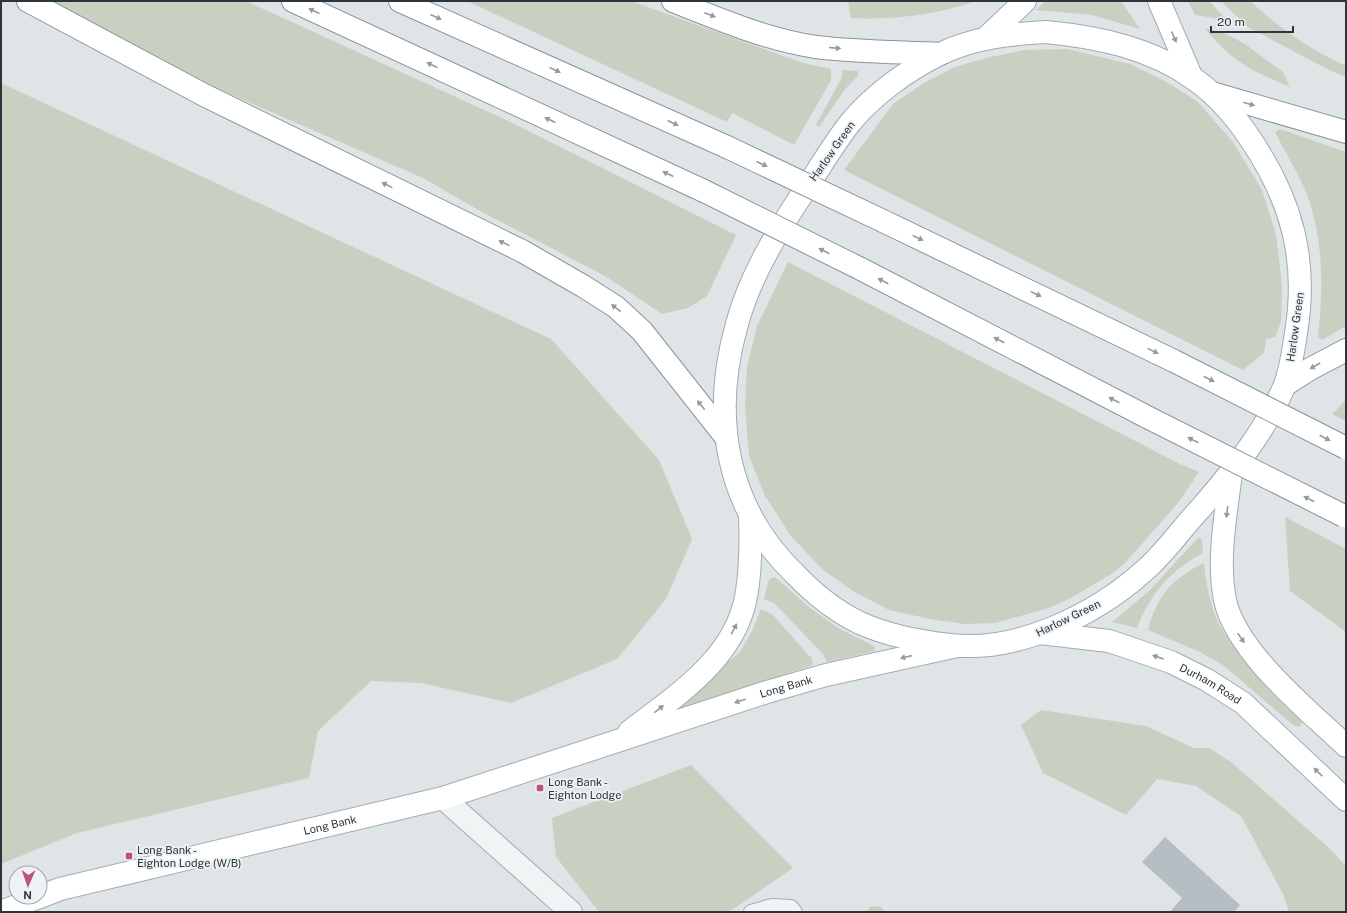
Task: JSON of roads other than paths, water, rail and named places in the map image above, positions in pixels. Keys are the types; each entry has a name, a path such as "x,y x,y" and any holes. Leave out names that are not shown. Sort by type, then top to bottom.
{"main road":[{"path":"28,1 204,95 522,251 589,290 616,307 642,331 725,436"},
{"path":"293,1 704,191 859,268 1149,418 1345,517"},
{"path":"400,1 726,147 883,221 1174,361 1346,448"},
{"path":"674,1 747,29 815,46 940,54"},
{"path":"986,38 1025,1"},
{"path":"1159,1 1191,76"},
{"name":"Harlow Green","path":"1046,32 1085,36 1134,49 1191,76 1212,93 1241,125 1266,161 1281,191 1292,220 1298,247 1301,286 1299,316 1294,347 1285,385 1259,434 1231,473 1145,571 1095,607 1040,633 1010,643 958,646 907,639 858,622 815,594 778,558 750,515 736,485 725,436 725,394 728,362 737,321 758,271 792,209 850,122 878,95 908,73 940,54 986,38 1046,32"},
{"path":"1212,93 1346,132"},
{"path":"1285,385 1310,369 1346,350"},
{"path":"1231,473 1222,566 1225,601 1230,618 1238,634 1252,653 1272,675 1346,746"},
{"name":"Long Bank","path":"618,742 698,678 721,653 737,626 746,598 751,558 750,515"},
{"name":"Durham Road","path":"1040,633 1109,641 1171,662 1207,680 1243,703 1346,800"},
{"name":"Long Bank","path":"48,894 68,887 443,798 804,682 958,646"},
{"name":"Long Bank","path":"1,912 19,905"}],"street":[{"path":"443,798 571,912"}],"lane":[{"path":"751,912 772,906 791,907 795,912"}],"place":[{"name":"Long Bank - Eighton Lodge","path":"540,788"},
{"name":"Long Bank - Eighton Lodge (W/B)","path":"129,856"}]}
